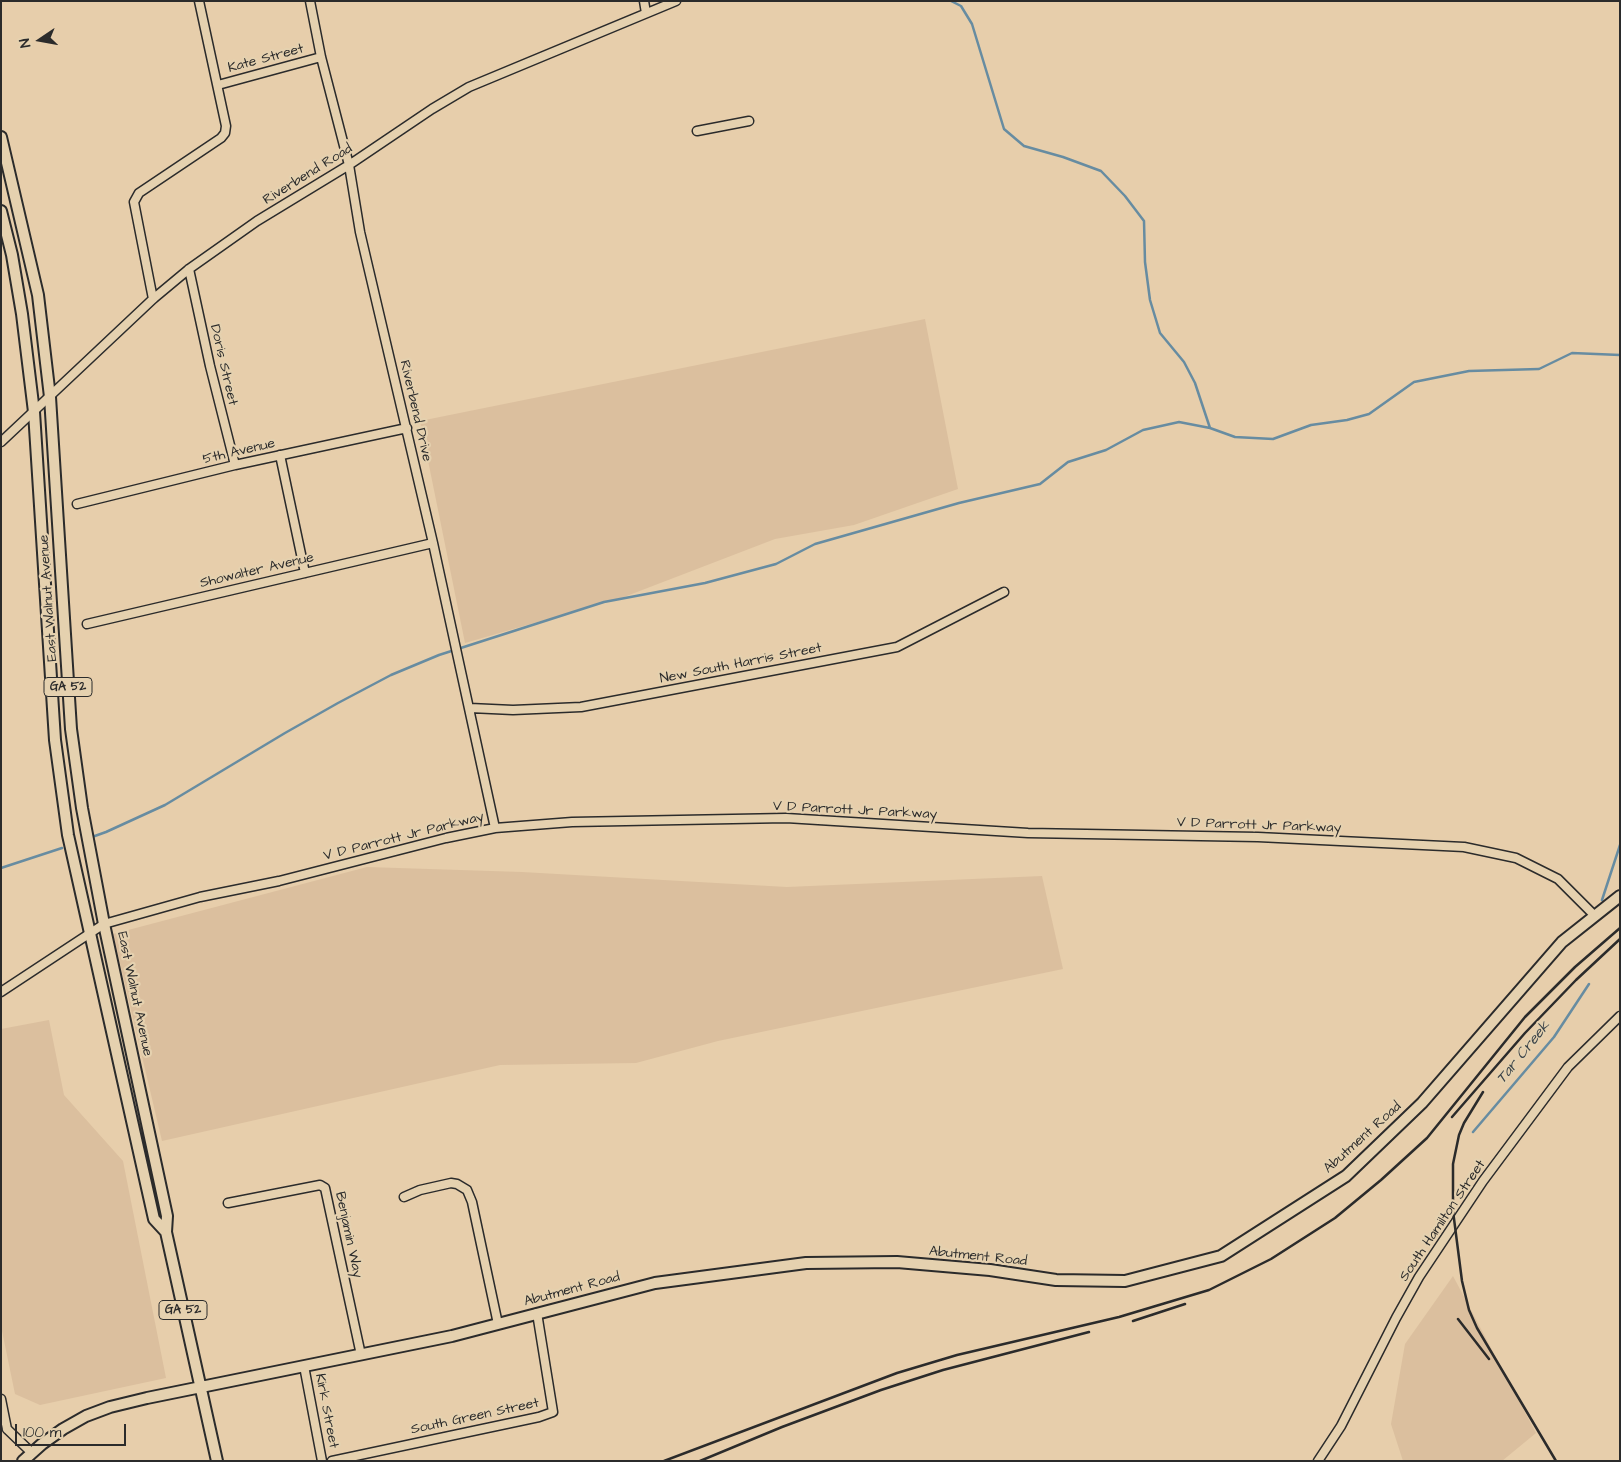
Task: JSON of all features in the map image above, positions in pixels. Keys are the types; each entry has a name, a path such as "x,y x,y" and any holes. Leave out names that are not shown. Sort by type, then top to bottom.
{"main road":[{"name":"East Walnut Avenue","path":"1,138 38,295 50,397 70,729 82,808 104,924 167,1216 166,1232 217,1461"},
{"name":"East Walnut Avenue","path":"1,211 12,255 22,314 34,412 55,740 68,835 154,1219 166,1232"},
{"name":"Abutment Road","path":"23,1461 63,1428 97,1411 128,1402 452,1336 655,1283 806,1263 897,1262 990,1270 1056,1280 1125,1281 1221,1256 1346,1176 1422,1103 1562,942 1620,896"}],"street":[{"path":"154,299 134,202 139,194 221,138 225,133 226,126 218,84 199,1"},
{"name":"Riverbend Drive","path":"310,1 321,57 349,165 360,232 407,428 495,828"},
{"path":"644,1 646,13"},
{"name":"Riverbend Road","path":"1,442 154,299 189,270 258,221 349,165 432,109 469,87 676,1"},
{"name":"Kate Street","path":"218,84 321,57"},
{"path":"697,131 749,121"},
{"name":"Doris Street","path":"189,270 210,366 235,465"},
{"name":"5th Avenue","path":"77,504 235,465 407,428"},
{"path":"280,455 305,573"},
{"name":"Showalter Avenue","path":"87,624 433,543"},
{"name":"New South Harris Street","path":"470,708 513,710 582,707 898,647 1004,592"},
{"name":"V D Parrott Jr Parkway","path":"1,992 104,924 200,897 279,881 446,838 495,828 572,822 786,818 1028,832 1258,837 1464,847 1516,858 1558,879 1594,915"},
{"name":"South Hamilton Street","path":"1318,1461 1342,1426 1396,1318 1419,1277 1478,1188 1568,1067 1620,1016"},
{"path":"404,1197 420,1190 451,1183 467,1190 472,1202 498,1324"},
{"name":"Benjamin Way","path":"228,1203 320,1185 325,1188 361,1355"},
{"name":"South Green Street","path":"332,1461 529,1419 553,1412 537,1313"},
{"name":"Kirk Street","path":"304,1366 322,1461"},
{"path":"1,1399 4,1430 32,1453"}],"shaded area":[{"path":"925,319 958,489 854,525 775,539 624,597 465,643 420,421"},
{"path":"367,867 522,872 787,887 1042,876 1063,969 718,1041 636,1063 500,1065 162,1141 113,934"},
{"path":"49,1020 64,1095 123,1161 166,1378 40,1405 15,1394 1,1326 1,1029"},
{"path":"1453,1276 1536,1433 1502,1461 1403,1461 1391,1424 1405,1344"}],"waterway":[{"path":"951,1 961,6 972,24 1004,129 1024,146 1063,157 1101,171 1125,196 1144,221 1145,262 1150,300 1160,333 1184,362 1195,383 1210,428"},
{"path":"92,837 165,805 338,703 391,675 439,655 604,602 705,583 776,564 815,544 959,503 1040,484 1068,462 1106,450 1143,430 1179,422 1210,428 1235,437 1273,439 1311,425 1347,420 1369,414 1414,382 1469,371 1539,369 1572,353 1620,355"},
{"name":"Tar Creek","path":"1602,900 1620,845"},
{"path":"1,868 62,848"},
{"name":"Tar Creek","path":"1473,1132 1554,1037 1589,984"}],"railway":[{"path":"664,1461 897,1373 957,1355 1119,1317 1209,1290 1271,1259 1335,1218 1381,1180 1427,1138 1525,1017 1575,967 1620,928"},
{"path":"1452,1117 1525,1033 1576,980 1620,939"},
{"path":"1483,1092 1464,1123 1459,1135 1453,1164 1453,1211 1462,1281 1469,1310 1477,1328 1556,1461"},
{"path":"1133,1321 1185,1304"},
{"path":"1458,1319 1489,1359"},
{"path":"700,1461 782,1427 881,1390 943,1370 1089,1332"}]}
